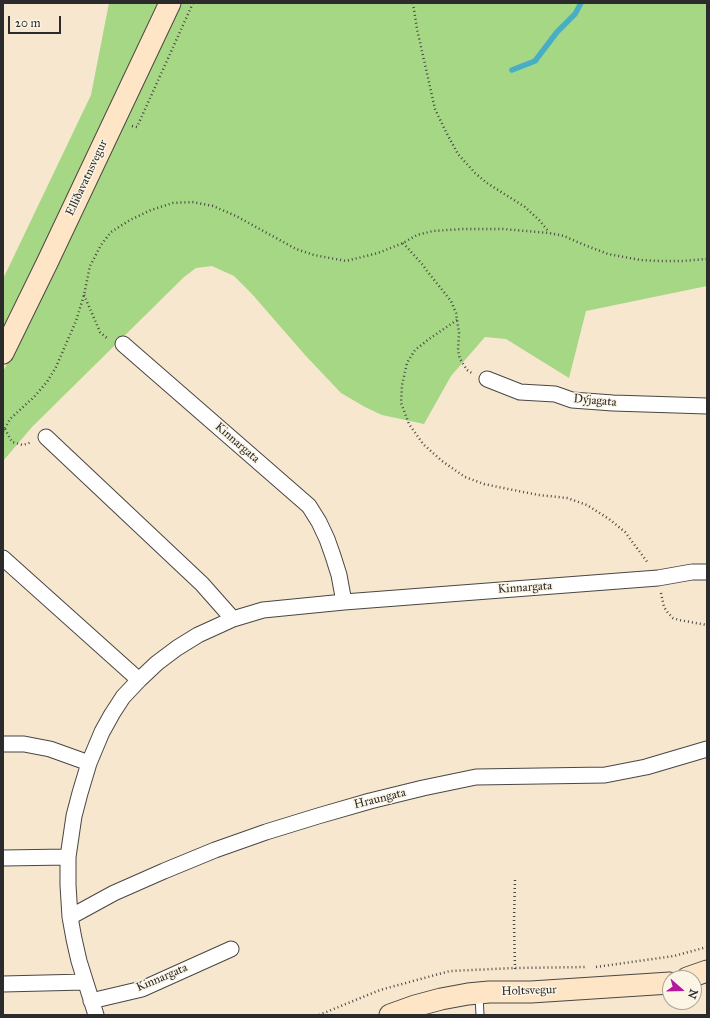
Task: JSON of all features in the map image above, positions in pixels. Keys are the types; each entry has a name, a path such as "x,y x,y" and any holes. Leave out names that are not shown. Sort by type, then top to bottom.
{"main road":[{"name":"Elliðavatnsvegur","path":"3,353 47,264 170,3"},
{"name":"Holtsvegur","path":"390,1015 441,999 479,993 510,991 531,992 662,984"}],"street":[{"name":"Kinnargata","path":"123,344 309,506 321,527 334,556 344,602"},
{"name":"Dýjagata","path":"487,379 520,392 555,394 572,400 707,406"},
{"path":"46,437 202,584 233,619"},
{"path":"3,558 139,680"},
{"name":"Kinnargata","path":"231,949 142,989 94,1008 77,954 70,917 68,857 74,816 80,793 89,763 102,732 112,714 123,697 157,663 177,648 198,636 233,619 263,610 344,602 658,578 692,572 707,572"},
{"path":"3,744 24,744 50,749 89,763"},
{"name":"Hraungata","path":"70,917 114,893 215,850 266,832 370,801 476,777 605,775 646,767 707,749"},
{"path":"3,858 68,857"},
{"path":"3,984 85,982"}],"lane":[{"path":"479,993 480,1015"}],"path":[{"path":"413,3 417,29 436,109 458,154 475,173 487,183 525,207 539,220 549,233"},
{"path":"46,437 23,445 12,442 4,430 10,419 34,397 47,382 56,367 76,322 84,295 90,266 101,245 111,232 130,220 151,210 173,204 192,202 213,206 236,216 296,249 314,255 346,261 378,253 417,235 433,231 503,229 549,233 564,236 608,254 640,260 682,261 707,259"},
{"path":"402,243 423,265 426,271 451,301 456,313 459,334 458,351 463,365 473,374 487,379"},
{"path":"84,295 100,332 109,340 123,344"},
{"path":"457,320 415,350 407,363 402,385 401,403 409,424 423,444 442,461 465,477 484,484 508,490 567,498 586,505 609,519 625,532 658,578 664,607 668,613 679,620 707,625"},
{"path":"515,879 515,956"}],"green space":[{"path":"109,3 162,3 3,333 3,279 91,95"},
{"path":"178,3 707,3 707,286 586,311 569,378 506,339 485,337 451,376 424,424 382,415 341,393 234,276 212,266 196,268 184,277 32,427 3,461 3,372"}],"waterway":[{"path":"512,70 535,61 557,32 575,14 581,3"}]}
